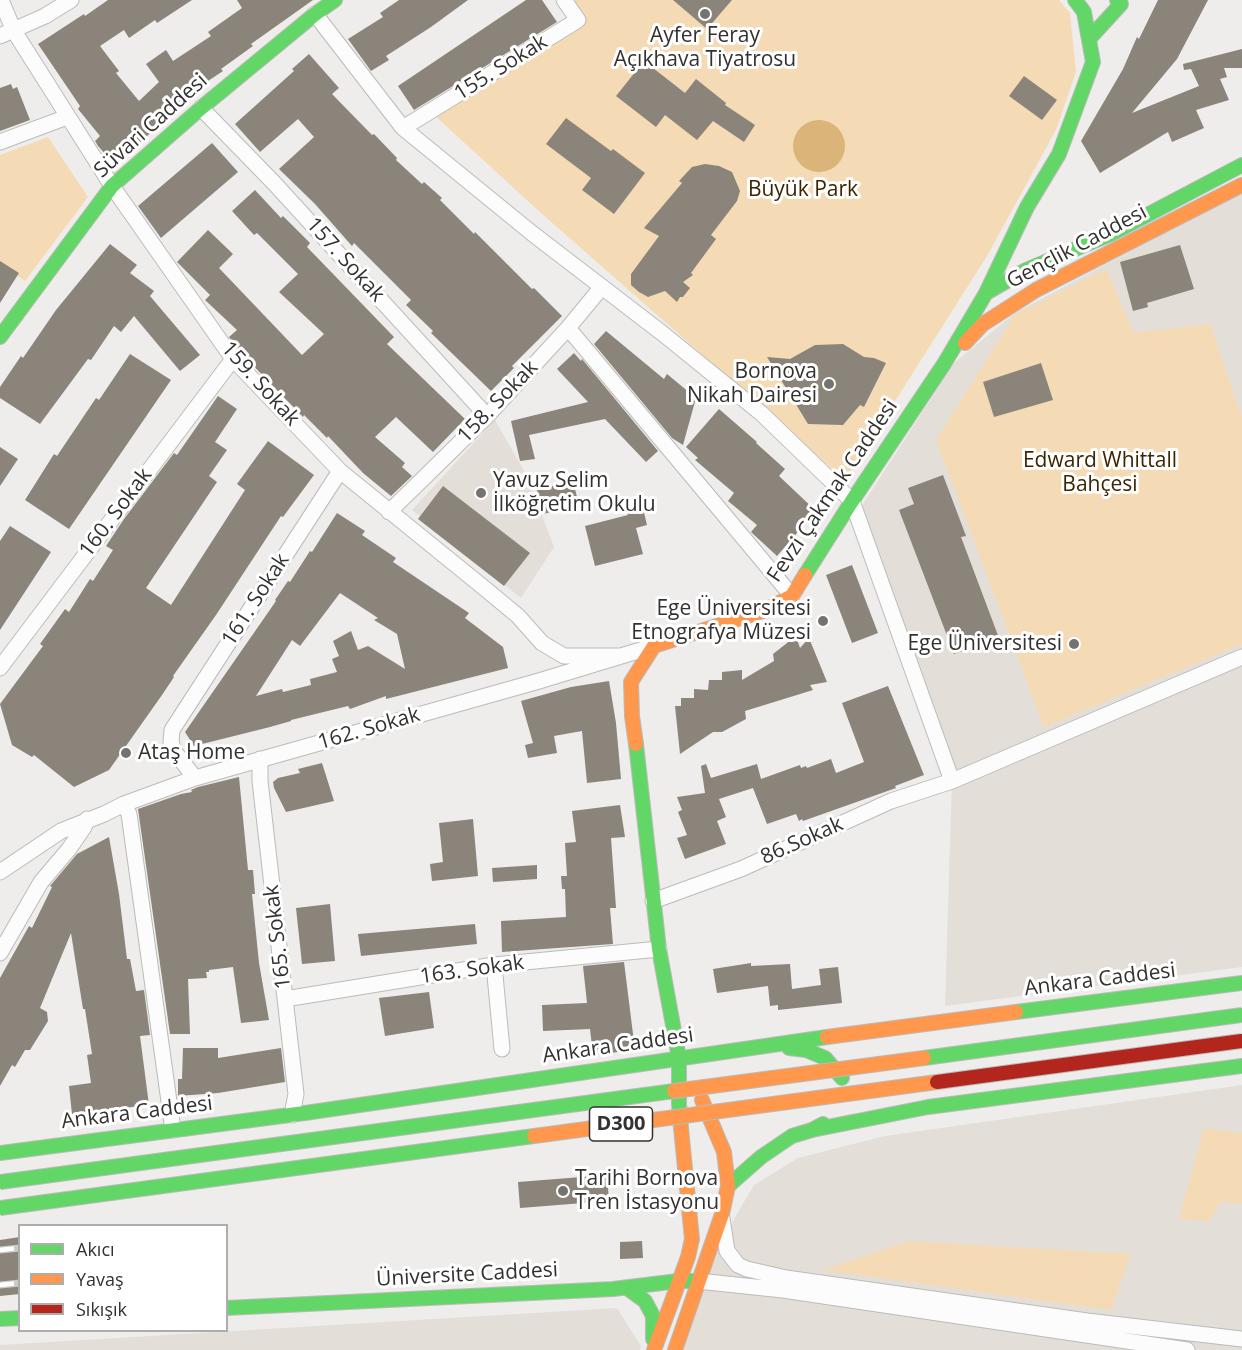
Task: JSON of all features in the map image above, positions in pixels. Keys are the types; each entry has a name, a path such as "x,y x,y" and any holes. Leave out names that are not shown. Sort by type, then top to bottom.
{"main road":[{"name":"Süvari Caddesi","path":"0,338 112,186 201,108 335,0"},
{"name":"Fevzi Çakmak Caddesi","path":"654,646 766,610 792,596 852,501 944,364 986,293 1027,207 1059,154 1093,62 1084,12 1075,0"},
{"path":"1089,39 1121,1"},
{"name":"Gençlik Caddesi","path":"986,293 1026,270 1111,234 1242,165"},
{"name":"Gençlik Caddesi","path":"944,364 983,324 1036,290 1242,185"},
{"path":"1013,240 1036,290"},
{"path":"654,646 631,682 632,716 659,949 679,1058 679,1104 692,1239 688,1257 654,1350"},
{"name":"Ankara Caddesi","path":"0,1153 292,1115 903,1026 1242,983"},
{"name":"D300","path":"0,1182 1242,1015"},
{"path":"903,1026 878,1045 873,1068 875,1081 881,1095 889,1103 902,1107 928,1107"},
{"name":"D300","path":"0,1208 1242,1041"},
{"path":"770,1047 806,1050 825,1058 841,1076 843,1086 836,1111 830,1120 812,1130"},
{"path":"675,1350 722,1214 728,1186 724,1152 691,1073 679,1058"},
{"path":"728,1186 743,1171 792,1136 812,1130 928,1107 1242,1066"},
{"name":"Üniversite Caddesi","path":"228,1308 627,1288 678,1281 698,1281"},
{"path":"627,1288 645,1301 653,1316 654,1350"},
{"path":"0,1319 18,1318"}],"street":[{"name":"159. Sokak","path":"1,0 7,33 68,117 112,186 233,359 340,471 509,609 542,643 564,656 620,656"},
{"path":"7,33 45,16 71,0"},
{"name":"155. Sokak","path":"403,129 578,20 564,0"},
{"path":"315,14 403,129 762,414 852,501 952,781"},
{"name":"157. Sokak","path":"201,108 274,183 487,416"},
{"path":"0,142 68,117"},
{"name":"158. Sokak","path":"389,512 487,416 568,328 601,288"},
{"path":"568,328 792,596"},
{"name":"160. Sokak","path":"0,668 233,359"},
{"name":"161. Sokak","path":"195,778 174,751 171,742 172,730 340,471"},
{"name":"162. Sokak","path":"0,872 61,831 124,804 195,778 654,646"},
{"name":"86.Sokak","path":"653,901 741,868 891,801 952,781 1242,657"},
{"name":"165. Sokak","path":"260,759 260,781 296,1094 292,1115"},
{"path":"124,804 129,814 173,1130"},
{"path":"0,953 41,882 69,849 87,819"},
{"name":"163. Sokak","path":"285,999 494,965 659,949"},
{"path":"494,965 502,1049"},
{"path":"722,1214 727,1251 738,1264 747,1269 786,1278 1076,1319 1242,1339"},
{"path":"698,1281 783,1290 1186,1350"}],"shaded area":[{"path":"814,120 824,120 838,127 845,146 838,165 824,172 814,172 804,168 797,161 793,151 793,141 797,131 804,124"},
{"name":"Ege Üniversitesi","path":"1242,191 1242,967 945,1006 952,781 861,507 954,363 1015,313"},
{"name":"Yavuz Selim İlköğretim Okulu","path":"495,420 527,476 554,547 521,598 412,510"},
{"path":"1242,1085 1242,1350 681,1350 713,1255 754,1185 798,1158 885,1136"},
{"path":"617,1308 641,1346 640,1350 0,1350 0,1345"}],"green space":[{"name":"Büyük Park","path":"572,0 1059,0 1070,13 1076,72 1056,130 987,256 845,480 541,213 434,115 584,22"},
{"path":"48,137 88,197 25,281 0,265 0,155"},
{"name":"Edward Whittall Bahçesi","path":"1106,269 1134,333 1210,324 1242,418 1242,644 1044,727 936,440 1015,315"},
{"path":"1204,1128 1242,1133 1242,1204 1220,1202 1209,1221 1179,1219"},
{"path":"909,1241 1131,1254 1111,1310 823,1270"}],"building":[{"path":"108,0 192,0 157,23 155,20 129,38 124,30 100,46 119,71 116,73 139,101 159,82 146,64 166,50 173,61 211,36 208,32 242,8 237,0 313,0 251,44 253,46 221,69 223,71 164,113 168,117 115,165 98,146 95,141 100,136 78,109 80,106 38,44"},
{"path":"399,0 468,0 386,56 389,60 371,71 348,39 383,17 380,13"},
{"path":"526,0 542,0 557,22 414,110 398,86"},
{"name":"Ayfer Feray Açıkhava Tiyatrosu","path":"673,0 732,0 707,29"},
{"path":"1158,0 1208,0 1177,59 1132,113 1199,86 1191,69 1184,70 1183,64 1242,49 1242,68 1224,68 1227,77 1220,79 1229,100 1196,110 1204,128 1172,142 1168,132 1100,173 1081,141 1123,69 1137,37 1139,39"},
{"path":"309,54 339,88 332,94 372,135 374,134 397,158 396,160 422,184 424,182 442,198 440,200 474,234 475,232 562,316 512,366 514,368 491,391 431,333 433,331 406,305 411,300 354,243 352,246 315,204 279,169 314,137 298,119 260,152 235,124 294,71 292,69"},
{"path":"644,61 685,93 696,79 726,103 725,105 755,125 744,142 713,121 697,140 665,115 656,127 616,96"},
{"path":"1024,76 1057,100 1042,120 1009,96"},
{"path":"11,84 13,89 17,87 30,120 0,131 0,88"},
{"path":"566,118 645,173 614,214 582,190 591,178 546,144"},
{"path":"212,143 238,172 161,238 138,206"},
{"path":"705,164 719,166 732,172 740,191 737,201 711,235 716,239 691,273 693,275 683,282 690,288 683,297 680,297 677,302 665,291 648,297 631,285 631,274 659,236 644,228 682,183 679,181 692,167"},
{"path":"255,190 281,218 283,216 310,243 307,247 394,337 387,344 465,419 433,452 396,417 375,437 405,463 402,467 412,476 391,496 363,473 328,436 327,438 304,415 303,417 241,353 229,337 237,330 205,300 210,295 177,262 208,230 233,254 219,268 302,355 324,334 279,292 298,274 257,233 254,235 232,211"},
{"path":"110,244 137,265 130,273 154,291 150,296 200,355 180,371 134,316 121,332 114,326 91,360 88,359 40,424 0,398 0,387 56,310"},
{"path":"1180,245 1194,289 1147,303 1148,307 1133,311 1120,262"},
{"path":"0,261 19,273 0,303"},
{"path":"606,331 664,379 667,374 696,398 683,445 672,438 594,344"},
{"name":"Bornova Nikah Dairesi","path":"843,344 864,357 886,363 864,407 860,405 843,425 808,424 767,357 790,359 815,345"},
{"path":"574,353 581,361 582,359 658,451 646,462 605,419 529,435 535,459 520,461 511,421 588,402 557,369"},
{"path":"130,354 171,380 69,529 25,500 54,454 57,456 96,398 99,400"},
{"path":"1041,363 1053,400 994,417 983,382"},
{"path":"218,396 237,409 215,442 227,450 209,476 217,482 146,588 171,605 245,490 237,484 268,441 314,475 283,517 281,516 162,695 109,770 74,787 34,755 32,757 12,745 0,704 43,646 40,644 65,609 69,612 90,579 93,581 113,550 106,546 124,519 174,453 177,455"},
{"path":"719,409 785,469 779,476 816,511 777,556 751,532 757,525 728,501 734,493 695,460 698,458 686,447"},
{"path":"0,447 18,459 0,486"},
{"path":"943,475 966,536 961,537 999,638 954,654 899,510 914,504 908,488"},
{"path":"573,481 579,505 543,514 537,490"},
{"path":"443,486 530,553 504,586 418,519"},
{"path":"642,504 647,525 636,528 643,554 595,566 585,526 628,515 626,508"},
{"path":"337,513 365,531 362,535 396,558 393,562 469,613 465,618 503,647 508,668 386,699 386,696 350,709 348,706 194,746 185,732 288,581 290,582 310,551 312,552","holes":["340,593 378,618 374,620 397,634 405,669 368,646 358,650 351,631 333,641 339,656 332,659 337,672 310,679 311,685 256,696 292,640 300,646"]},
{"path":"10,526 51,552 0,630 0,541"},
{"path":"852,565 878,633 852,643 826,575"},
{"path":"796,636 800,648 809,638 827,682 810,685 813,690 745,711 746,719 722,732 713,732 680,754 675,706 681,706 681,698 694,698 694,689 708,690 709,680 722,680 722,672 742,670 742,680 774,661 773,654"},
{"path":"609,681 616,723 621,779 587,783 582,731 554,736 557,753 528,758 525,745 533,743 521,701 571,687"},
{"path":"888,686 924,775 895,786 896,788 803,821 802,819 799,821 796,814 767,824 753,788 719,799 726,817 717,821 726,844 685,859 677,838 687,835 678,812 682,810 677,797 705,793 701,766 706,764 711,778 757,764 761,779 800,765 801,768 806,766 807,768 831,759 836,773 864,762 842,703"},
{"path":"322,763 334,801 286,812 273,782 278,778 300,773 298,769"},
{"path":"239,777 248,870 253,870 255,894 252,894 259,963 269,1020 241,1023 233,967 209,970 206,972 207,978 188,979 190,1034 170,1034 138,809 192,792 191,790 198,787"},
{"path":"620,805 625,837 611,838 616,908 610,908 613,944 502,952 501,921 566,917 565,889 562,889 561,876 567,876 565,843 576,842 572,811"},
{"path":"473,819 478,876 432,881 430,864 443,862 439,823"},
{"path":"109,837 127,959 130,959 136,991 144,990 150,1035 140,1036 149,1105 72,1114 69,1086 91,1083 87,1055 92,1054 71,933 40,1008 47,1012 48,1021 30,1050 25,1050 15,1067 12,1065 0,1086 0,978 29,926 32,928 52,887 50,886 77,854"},
{"path":"537,865 537,879 493,882 492,868"},
{"path":"330,904 335,961 302,964 296,908"},
{"path":"475,924 477,944 361,956 358,934"},
{"path":"624,962 635,1050 593,1055 590,1029 543,1031 542,1005 587,1003 583,966"},
{"path":"751,963 751,966 790,964 792,989 821,985 819,969 838,967 842,1003 778,1010 778,1005 770,1006 768,986 717,993 713,969"},
{"path":"429,992 434,1028 385,1036 379,998"},
{"path":"183,1048 218,1048 218,1058 281,1048 285,1082 218,1093 178,1096 178,1079 182,1079"},
{"name":"Tarihi Bornova Tren İstasyonu","path":"607,1175 609,1201 520,1208 518,1182"},
{"path":"18,1237 18,1294 0,1296 0,1240"},
{"path":"642,1241 643,1258 620,1259 620,1242"}],"railway":[{"path":"0,1250 18,1248"},
{"path":"0,1285 18,1283"}],"traffic: fast":[{"path":"0,337 112,186 201,108 335,0"},
{"path":"805,575 944,364 986,293 1027,207 1059,154 1093,62 1084,12 1075,0"},
{"path":"1089,39 1121,4 1117,0"},
{"path":"986,293 1026,270 1111,234 1242,165"},
{"path":"636,744 659,949 679,1058 681,1128"},
{"path":"1016,1012 1242,983"},
{"path":"924,1058 1242,1015"},
{"path":"0,1153 305,1113 827,1037"},
{"path":"789,1048 806,1050 825,1058 842,1078"},
{"path":"812,1130 928,1107 1242,1066"},
{"path":"0,1182 674,1091"},
{"path":"728,1186 761,1157 792,1136 823,1124"},
{"path":"0,1208 534,1136"},
{"path":"228,1308 613,1289 678,1281 698,1281"},
{"path":"627,1288 645,1301 653,1316 653,1339"},
{"path":"0,1319 18,1318"}],"traffic: slow":[{"path":"965,343 983,324 1036,290 1242,185"},
{"path":"636,744 631,682 654,646 766,610 792,596 805,575"},
{"path":"827,1037 1016,1012"},
{"path":"674,1091 924,1058"},
{"path":"534,1136 937,1082"},
{"path":"675,1350 722,1214 728,1186 724,1152 702,1100"},
{"path":"654,1350 688,1257 692,1239 681,1128"}],"traffic: jam":[{"path":"937,1082 1242,1041"}],"place":[{"name":"Ayfer Feray Açıkhava Tiyatrosu","path":"705,14"},
{"name":"Bornova Nikah Dairesi","path":"829,384"},
{"name":"Yavuz Selim İlköğretim Okulu","path":"481,493"},
{"name":"Ege Üniversitesi Etnografya Müzesi","path":"823,621"},
{"name":"Ege Üniversitesi","path":"1074,644"},
{"name":"Ataş Home","path":"126,753"},
{"name":"Tarihi Bornova Tren İstasyonu","path":"563,1191"}]}
